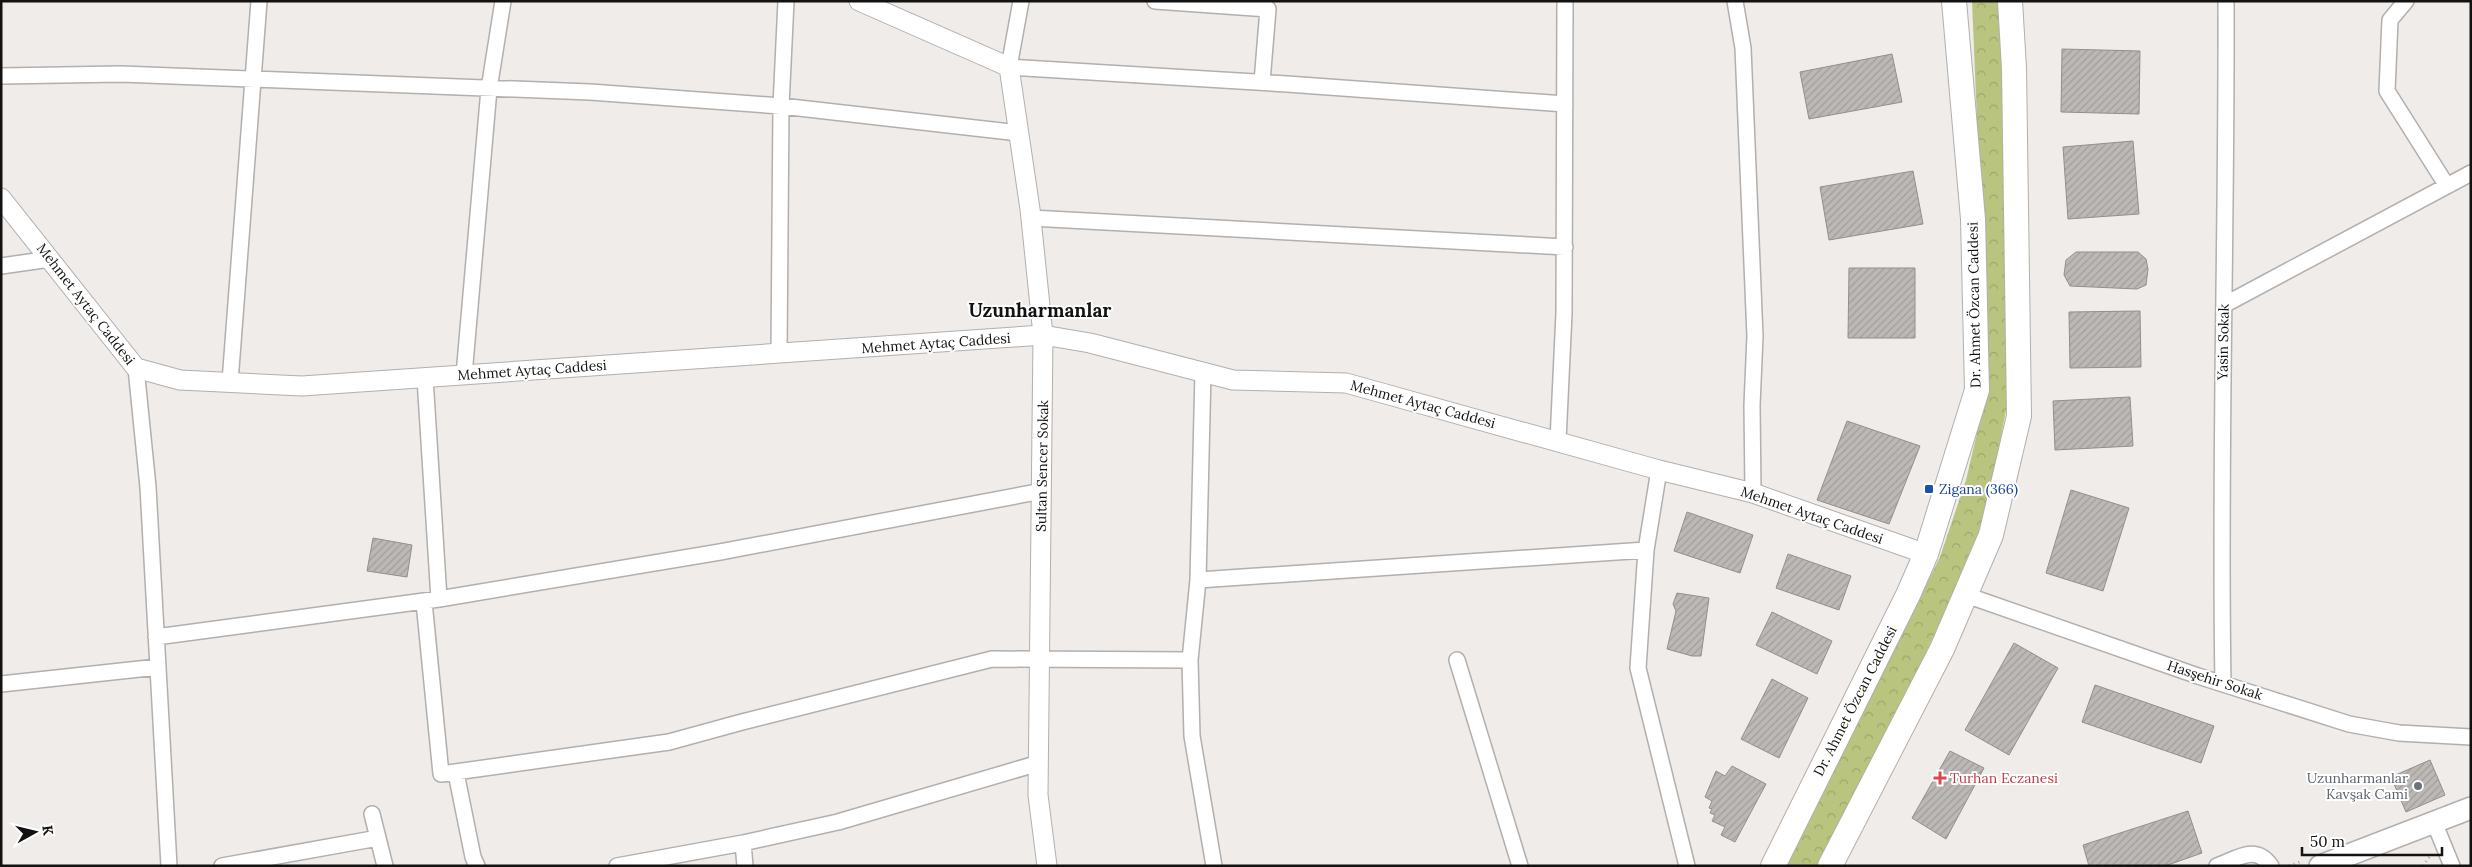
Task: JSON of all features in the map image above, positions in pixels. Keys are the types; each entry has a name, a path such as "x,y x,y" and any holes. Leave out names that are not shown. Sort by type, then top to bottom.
{"main road":[{"name":"Dr. Ahmet Özcan Caddesi","path":"1773,866 1908,595 1926,554 1977,390 1972,219 1954,1"},
{"path":"1830,866 1942,649 1992,535 2019,416 2014,68 2010,1"},
{"path":"2320,866 2471,808"}],"street":[{"path":"230,382 252,79 260,1"},
{"path":"464,375 488,88 503,1"},
{"path":"779,353 781,106 786,1"},
{"path":"859,1 1009,68 1262,82 1565,104"},
{"path":"1009,68 1021,1"},
{"path":"1155,1 1268,9 1262,82"},
{"path":"1558,441 1564,247 1565,1"},
{"path":"1735,1 1743,48 1755,336 1752,405 1753,492"},
{"name":"Yasin Sokak","path":"2223,683 2221,552 2227,162 2226,1"},
{"path":"2406,1 2390,20 2387,91 2447,186"},
{"name":"Sultan Sencer Sokak","path":"1009,68 1031,218 1043,336 1038,795 1047,866"},
{"path":"1,76 121,74 590,92 781,106 1019,133"},
{"path":"2224,305 2471,173"},
{"name":"Mehmet Aytaç Caddesi","path":"1,198 136,368 180,380 302,386 1043,336 1090,343 1233,380 1346,383 1659,470 1753,492 1926,554"},
{"path":"1031,218 1564,247"},
{"path":"1,266 50,259"},
{"path":"136,368 148,487 169,866"},
{"path":"1203,372 1198,580 1190,660 1192,736 1214,866"},
{"path":"425,378 439,599"},
{"path":"1659,470 1646,550 1638,668 1687,866"},
{"path":"156,637 424,602 720,552 1042,491"},
{"path":"1198,580 1646,550"},
{"name":"Hasşehir Sokak","path":"1966,595 2349,724 2399,733 2471,737"},
{"path":"424,602 441,774 669,742 992,659 1040,661 1190,660"},
{"path":"1457,660 1520,866"},
{"path":"1,684 158,667"},
{"path":"617,866 743,843 838,822 1039,763"},
{"path":"456,773 473,857 477,866"},
{"path":"372,814 385,866"},
{"path":"2434,822 2452,866"},
{"path":"222,866 378,838"},
{"path":"743,843 745,866"},
{"path":"2217,866 2256,853 2265,856 2271,866"}],"green space":[{"path":"1972,1 2001,1 2006,200 2006,410 1993,479 1979,532 1957,586 1922,661 1817,866 1787,866 1940,557 1966,480 1988,387"}],"building":[{"path":"2062,49 2140,51 2139,114 2061,112"},
{"path":"1892,54 1902,102 1809,119 1800,72"},
{"path":"2133,141 2139,214 2068,219 2063,147"},
{"path":"1913,171 1923,224 1829,240 1820,187"},
{"path":"2076,252 2138,252 2146,259 2148,269 2146,285 2137,289 2070,286 2064,275 2066,260"},
{"path":"1849,268 1915,268 1915,338 1848,338"},
{"path":"2140,311 2141,367 2070,368 2069,312"},
{"path":"2130,397 2133,446 2055,450 2053,401"},
{"path":"1847,421 1920,446 1889,524 1817,500"},
{"path":"2071,490 2129,508 2103,591 2046,573"},
{"path":"1687,512 1753,535 1740,573 1674,551"},
{"path":"373,538 412,545 407,577 367,571"},
{"path":"1788,554 1851,576 1839,610 1776,588"},
{"path":"1677,593 1709,598 1701,656 1692,656 1667,649 1676,611 1673,604"},
{"path":"1772,612 1832,641 1817,674 1756,645"},
{"path":"2014,643 2058,668 2009,755 1965,730"},
{"path":"1772,679 1808,698 1779,758 1741,739"},
{"path":"2095,685 2214,726 2201,763 2082,722"},
{"path":"1950,751 1984,768 1946,839 1912,818"},
{"name":"Uzunharmanlar Kavşak Cami","path":"2430,760 2445,795 2406,812 2391,777"},
{"path":"1732,766 1766,784 1735,842 1721,835 1725,827 1712,821 1715,815 1710,813 1712,809 1709,808 1712,801 1705,797 1716,771 1725,776"},
{"path":"2188,811 2202,853 2165,866 2089,866 2083,845"}],"place":[{"name":"Zigana (366)","path":"1929,489"},
{"name":"Turhan Eczanesi","path":"1940,778"},
{"name":"Uzunharmanlar Kavşak Cami","path":"2418,786"}],"district":[{"name":"Uzunharmanlar","path":"1040,310"}]}
